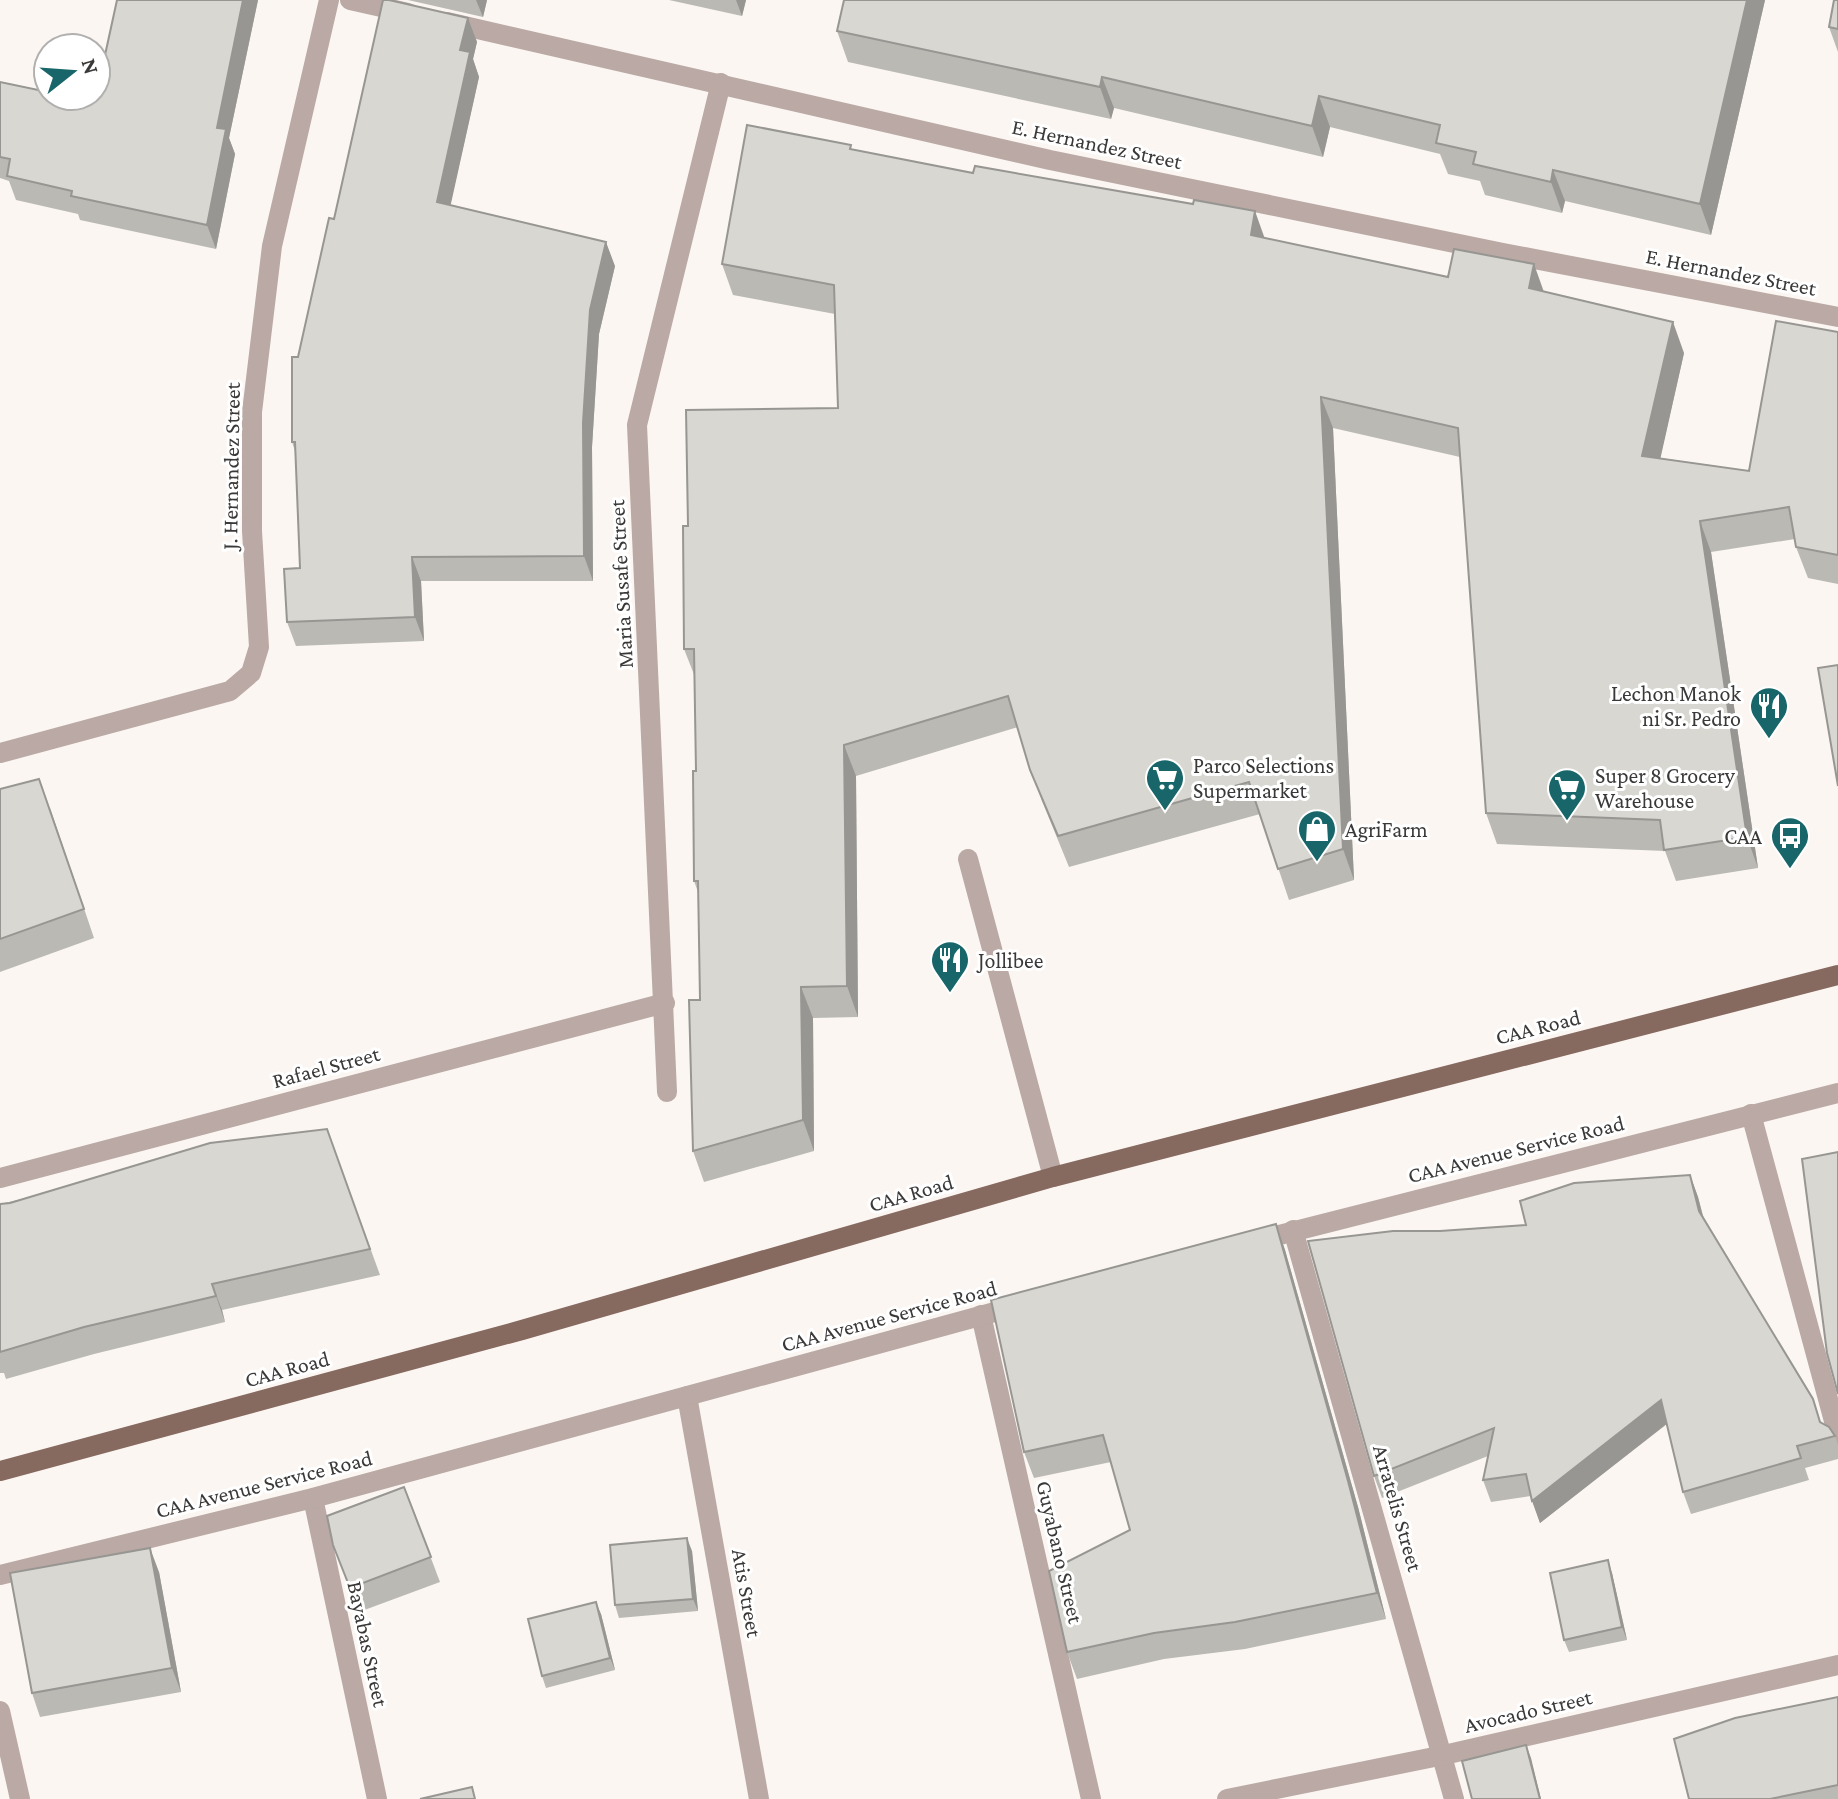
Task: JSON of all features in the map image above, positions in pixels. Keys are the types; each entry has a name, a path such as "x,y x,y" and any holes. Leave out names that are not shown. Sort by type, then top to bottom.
{"main road":[{"name":"CAA Road","path":"0,1471 522,1330 1053,1177 1838,975"}],"street":[{"name":"J. Hernandez Street","path":"0,753 230,691 251,673 259,647 252,531 252,412 272,246 329,0"},
{"name":"E. Hernandez Street","path":"350,0 1050,160 1503,253 1838,317"},
{"name":"Maria Susafe Street","path":"667,1092 637,425 721,83"},
{"path":"968,859 1053,1177"},
{"name":"Rafael Street","path":"0,1178 665,1003"},
{"name":"CAA Avenue Service Road","path":"1241,1246 1293,1230 1838,1093"},
{"path":"1751,1114 1838,1436"},
{"name":"Arratelis Street","path":"1293,1230 1454,1799"},
{"name":"CAA Avenue Service Road","path":"0,1575 313,1498 1042,1299"},
{"name":"Guyabano Street","path":"981,1315 1091,1799"},
{"name":"Atis Street","path":"687,1396 759,1799"},
{"name":"Bayabas Street","path":"313,1498 377,1799"},
{"name":"Avocado Street","path":"1227,1799 1444,1755 1838,1665"},
{"path":"0,1711 20,1799"}],"building":[{"path":"117,0 243,0 217,128 226,129 207,225 71,196 72,191 7,176 10,159 0,157 0,82 32,89 32,112 112,112 110,32"},
{"path":"383,0 468,18 460,50 470,52 437,202 606,242 590,310 583,423 584,556 412,557 415,617 287,622 284,569 300,568 295,442 292,442 292,357 298,357 329,218 334,219"},
{"path":"844,0 1747,0 1700,204 1553,170 1551,182 1473,164 1476,152 1436,143 1440,125 1319,96 1312,126 1102,77 1100,87 837,31"},
{"path":"1834,0 1838,0 1838,29 1829,27"},
{"path":"747,125 973,173 975,166 1193,204 1194,200 1255,211 1251,235 1448,277 1454,249 1534,264 1529,288 1673,322 1642,456 1749,471 1776,321 1838,332 1838,555 1796,547 1789,507 1700,521 1747,837 1664,850 1660,820 1486,813 1458,428 1321,397 1343,849 1278,869 1249,782 1058,836 1030,770 1008,696 844,745 847,986 801,987 803,1120 693,1151 689,1000 700,1000 698,881 694,881 694,649 684,649 683,526 688,526 686,410 838,408 834,285 722,264"},
{"path":"1838,665 1838,786 1818,668"},
{"path":"39,779 84,909 0,939 0,789"},
{"path":"327,1129 370,1249 212,1284 216,1296 84,1327 0,1352 0,1204 210,1143"},
{"path":"1838,1152 1838,1394 1827,1353 1802,1159"},
{"path":"1690,1175 1699,1211 1813,1399 1820,1422 1829,1427 1835,1436 1797,1446 1801,1458 1683,1492 1661,1400 1532,1501 1526,1474 1483,1480 1494,1428 1374,1476 1308,1241 1393,1231 1526,1225 1520,1201 1574,1183"},
{"path":"1276,1224 1377,1593 1067,1652 1049,1571 1130,1530 1103,1435 1024,1452 991,1300"},
{"path":"404,1487 431,1557 350,1588 333,1545 327,1516"},
{"path":"687,1538 693,1599 615,1605 610,1545"},
{"path":"150,1548 172,1668 32,1693 10,1573"},
{"path":"1608,1560 1622,1627 1564,1640 1550,1573"},
{"path":"596,1602 610,1658 542,1676 528,1619"},
{"path":"1838,1697 1838,1785 1770,1799 1689,1799 1674,1739 1735,1718"},
{"path":"1526,1745 1540,1799 1472,1799 1462,1761"},
{"path":"472,1787 475,1799 420,1799"}],"place":[{"name":"Lechon Manok ni Sr. Pedro","path":"1769,740"},
{"name":"Parco Selections Supermarket","path":"1165,812"},
{"name":"Super 8 Grocery Warehouse","path":"1567,822"},
{"name":"AgriFarm","path":"1317,863"},
{"name":"CAA","path":"1790,870"},
{"name":"Jollibee","path":"950,994"}]}
